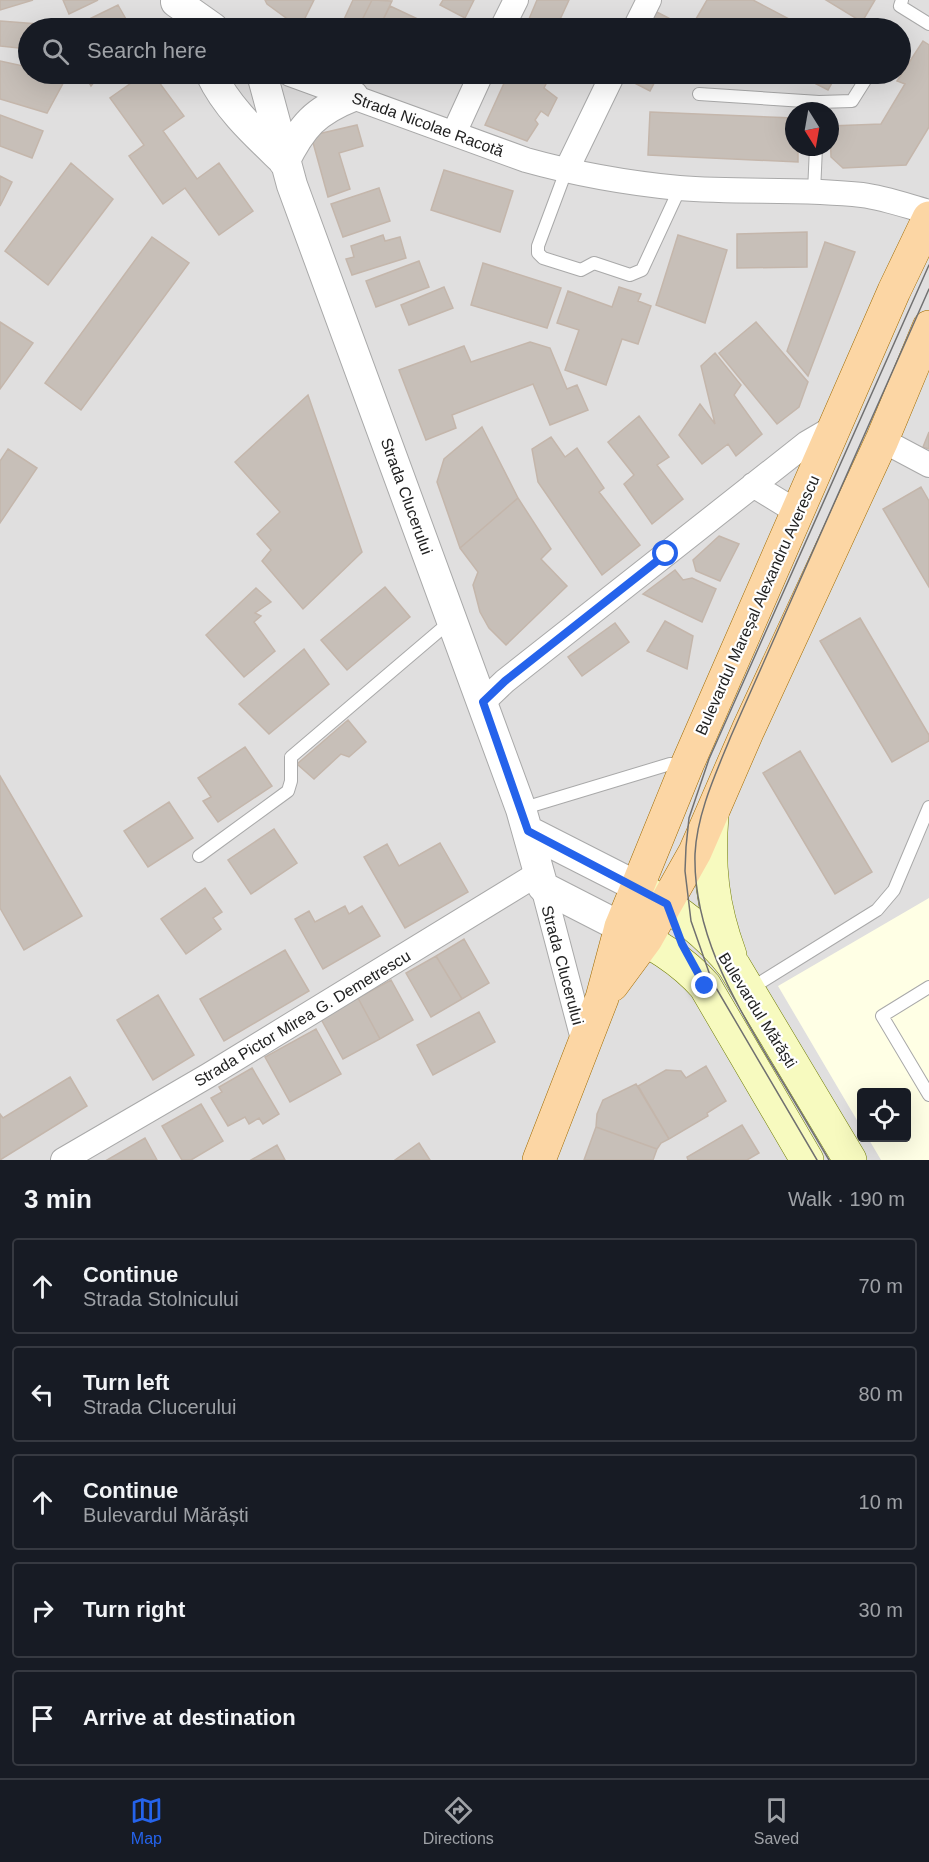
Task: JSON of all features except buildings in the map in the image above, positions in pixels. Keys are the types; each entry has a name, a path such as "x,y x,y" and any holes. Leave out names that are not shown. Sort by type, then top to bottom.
{"main road":[{"name":"Bulevardul Mareșal Alexandru Averescu","path":"539,1160 602,998 634,933 638,887 687,765 894,291 929,218"},
{"name":"Bulevardul Mareșal Alexandru Averescu","path":"634,933 667,904 695,852 882,440 929,327"},
{"path":"712,812 709,850 712,891 721,931 742,978"},
{"path":"656,842 667,904 682,944 705,986"},
{"name":"Bulevardul Mărăști","path":"638,887 691,921 721,949 742,978 850,1160"},
{"name":"Bulevardul Mărăști","path":"634,933 681,962 705,986 807,1160"}],"street":[{"path":"507,18 516,0"},
{"path":"640,18 649,0"},
{"path":"176,1 184,18"},
{"path":"176,1 199,18"},
{"name":"Strada Clucerului","path":"216,84 248,126 284,162"},
{"name":"Strada Clucerului","path":"264,84 284,162 525,820 584,1043"},
{"name":"Strada Nicolae Racotă","path":"319,84 526,160 566,171 680,188 865,195 929,212"},
{"path":"454,133 477,84"},
{"path":"566,171 608,84"},
{"path":"284,162 301,131 310,120 321,111 353,96"},
{"path":"483,702 505,681 753,485 807,443 836,426"},
{"path":"882,440 929,465"},
{"path":"753,485 789,507"},
{"path":"525,820 638,887"},
{"name":"Strada Clucerului","path":"541,880 634,933"},
{"name":"Strada Pictor Mirea G. Demetrescu","path":"63,1160 541,880"}],"lane":[{"path":"902,0 900,6 929,24"},
{"path":"839,103 852,101 863,84"},
{"path":"699,94 785,103"},
{"path":"814,192 816,156"},
{"path":"566,171 538,246 538,253 543,258 581,270 594,264 630,275 642,270 680,188"},
{"path":"199,856 288,791 291,781 291,757 453,620"},
{"path":"525,820 670,764 687,765"},
{"path":"742,978 877,910 894,891 929,807"},
{"path":"929,987 882,1016 929,1095"}],"shaded area":[{"path":"0,0 929,0 929,1160 0,1160"},
{"path":"929,898 929,1160 881,1160 870,1142 911,1142 911,1088 857,1088 857,1120 778,986"}],"tram line":[{"path":"817,1160 712,981 691,921 685,871 689,818 709,759 929,265"},
{"path":"829,1160 754,1034 717,961 700,909 695,854 699,823 731,736 929,289"}],"route":[{"path":"666,554 505,681 483,702 528,831 667,904 682,944 705,986"}]}
